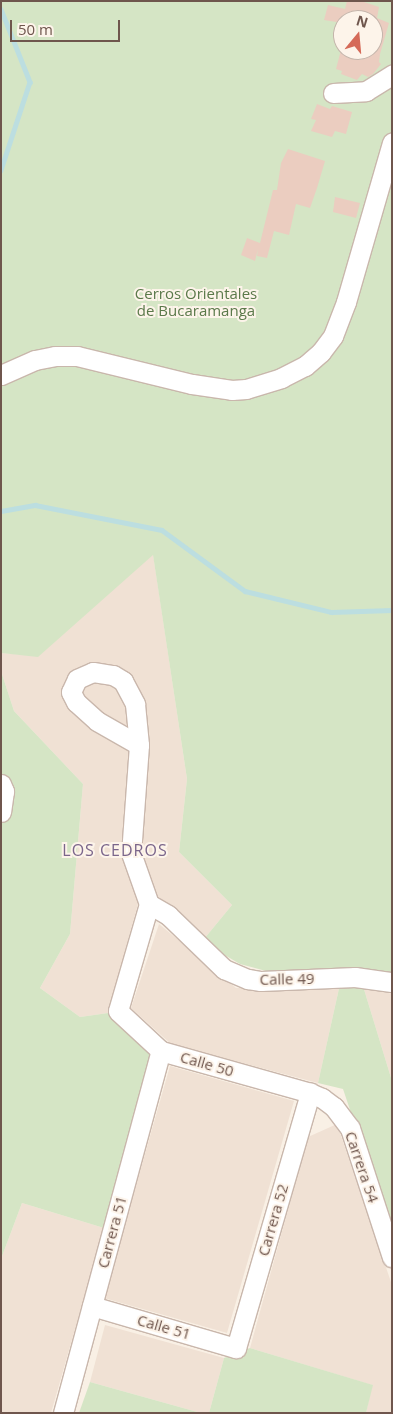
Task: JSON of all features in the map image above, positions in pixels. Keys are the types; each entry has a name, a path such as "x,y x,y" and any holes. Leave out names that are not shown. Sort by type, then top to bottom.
{"street":[{"path":"333,93 366,90 392,75"},
{"path":"1,375 35,360 55,356 77,356 192,384 232,390 246,389 281,378 305,366 321,352 333,336 346,302 392,143"},
{"path":"139,745 131,853 149,904"},
{"path":"1,784 4,791 1,812"},
{"name":"Calle 49","path":"149,904 168,915 224,969 248,979 261,981 355,977 392,982"},
{"name":"Calle 50","path":"149,904 118,1011 162,1051 310,1093"},
{"name":"Carrera 51","path":"63,1413 162,1051"},
{"name":"Carrera 54","path":"310,1093 322,1098 334,1107 350,1128 392,1257"},
{"name":"Carrera 52","path":"236,1348 310,1093"},
{"name":"Calle 51","path":"92,1306 236,1348"}],"shaded area":[{"path":"153,554 187,779 179,852 232,905 204,939 159,897 141,893 108,1013 80,1017 40,988 70,934 83,784 14,711 1,671 1,653 38,656"},
{"path":"159,924 236,988 340,984 318,1083 171,1044 131,1008"},
{"path":"363,986 392,994 392,1081"},
{"path":"170,1066 294,1101 227,1333 104,1298"},
{"path":"337,1124 392,1285 392,1413 366,1413 372,1385 250,1348 308,1137"},
{"path":"22,1203 104,1228 51,1413 1,1413 1,1259"},
{"path":"105,1325 224,1358 209,1413 201,1413 90,1382"}],"green space":[{"name":"Cerros Orientales de Bucaramanga","path":"1,1 392,1 392,975 360,969 266,971 240,964 216,950 204,939 232,905 179,852 187,779 153,555 38,657 1,653"},
{"path":"1,671 14,711 83,784 70,934 40,988 80,1017 108,1013 152,1055 104,1228 22,1203 1,1259"},
{"path":"340,984 363,986 392,1081 392,1235 343,1089 318,1083"},
{"path":"250,1348 373,1385 366,1413 209,1413 224,1358"},
{"path":"90,1382 201,1413 79,1413"}],"building":[{"path":"347,1 361,1 379,7 378,10 333,10 333,21 324,20 328,5 345,9"},
{"path":"383,20 389,23 383,44"},
{"path":"338,60 379,60 381,64 373,74 368,77 362,74 357,80 341,74 342,71 336,69"},
{"path":"317,104 330,109 332,106 352,112 346,134 335,131 332,137 311,131 316,120 311,119"},
{"path":"288,149 325,161 310,208 296,204 289,235 274,231 267,258 257,256 258,249 255,261 241,255 247,238 260,243 273,190 277,190 281,163"},
{"path":"335,197 360,203 356,218 333,212"}],"waterway":[{"path":"1,9 30,82 1,170"},
{"path":"1,511 35,505 162,530 245,591 331,612 392,610"}],"district":[{"name":"LOS CEDROS","path":"115,850"}]}
